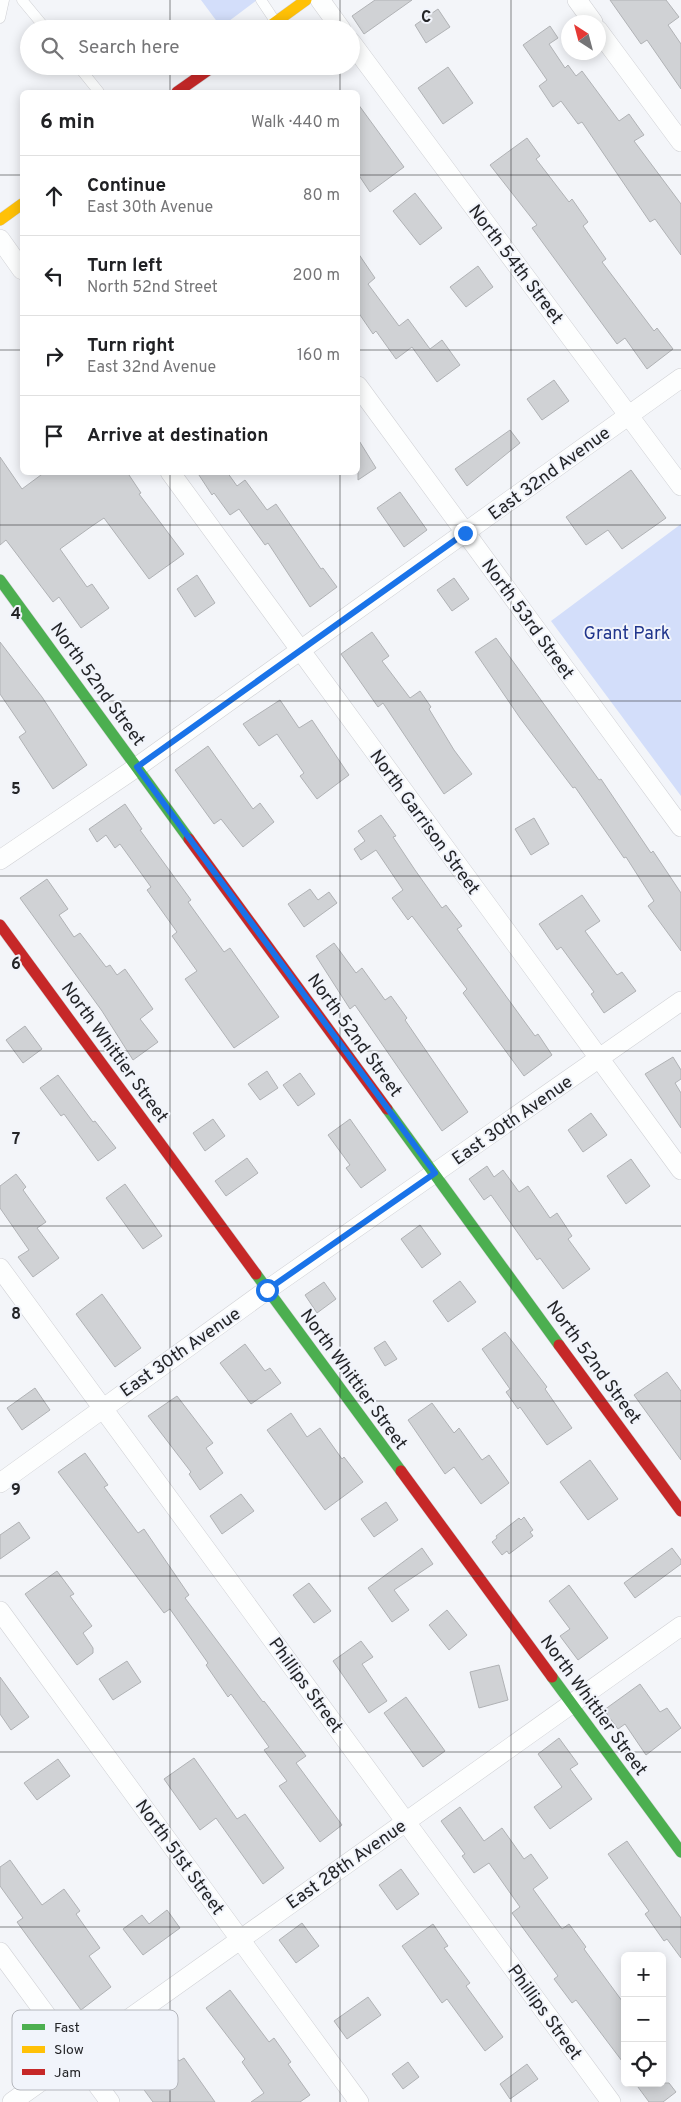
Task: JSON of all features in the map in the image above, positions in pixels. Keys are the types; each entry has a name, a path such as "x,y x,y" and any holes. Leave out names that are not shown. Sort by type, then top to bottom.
{"street":[{"path":"278,20 306,0"},
{"path":"320,0 334,20"},
{"path":"577,0 588,15"},
{"path":"606,41 681,142"},
{"name":"North 54th Street","path":"360,54 681,486"},
{"path":"180,90 201,75"},
{"path":"0,220 20,205"},
{"path":"0,239 20,267"},
{"name":"East 32nd Avenue","path":"0,860 137,767 681,378"},
{"name":"North 53rd Street","path":"360,389 681,827"},
{"name":"North Garrison Street","path":"172,475 681,1170"},
{"name":"North 52nd Street","path":"0,580 681,1511"},
{"name":"North Whittier Street","path":"0,925 681,1852"},
{"name":"East 30th Avenue","path":"0,1483 267,1290 681,1001"},
{"name":"Phillips Street","path":"0,1268 611,2102"},
{"name":"North 51st Street","path":"0,1611 359,2102"},
{"name":"East 28th Avenue","path":"140,2010 681,1626"},
{"path":"0,1952 42,2010"},
{"name":"East 28th Avenue","path":"12,2102 29,2090"},
{"path":"101,2090 110,2102"}],"lane":[{"path":"0,18 4,0"},
{"path":"22,0 39,20"},
{"path":"261,0 274,20"},
{"path":"85,75 97,90"}],"green space":[{"path":"201,0 257,0 230,20 216,20"},
{"name":"Grant Park","path":"681,524 681,796 551,621"}],"building":[{"path":"375,0 412,0 364,34 360,28 360,20 355,20 352,16"},
{"path":"610,0 666,0 679,17 668,25 681,44 681,89 647,40 641,44"},
{"path":"438,9 450,27 426,43 415,25"},
{"path":"550,26 558,38 549,44 565,68 568,65 576,76 582,71 619,121 629,114 644,135 634,141 681,204 681,255 655,219 650,222 582,122 578,124 561,101 553,107 539,86 547,80 523,45"},
{"path":"448,67 473,103 443,124 418,88"},
{"path":"360,107 404,167 370,192 360,177"},
{"path":"527,138 540,156 536,159 569,202 572,199 588,222 583,226 606,259 602,262 654,331 657,328 673,349 647,369 625,338 617,344 532,228 537,225 490,165"},
{"path":"415,193 442,228 420,245 393,211"},
{"path":"360,256 375,278 368,284 399,326 408,319 430,349 442,340 460,365 437,382 412,347 396,359 376,331 373,334 360,315"},
{"path":"478,266 493,287 466,307 450,287"},
{"path":"554,380 569,401 542,420 527,399"},
{"path":"510,430 520,443 467,486 455,469"},
{"path":"360,442 376,468 358,480 358,475 360,475"},
{"path":"0,457 22,489 41,475 129,475 141,493 139,494 184,554 149,579 104,518 92,526 60,549 87,587 92,584 109,608 81,628 59,597 53,602 6,540 0,545"},
{"path":"631,470 666,518 622,549 608,530 586,545 566,517"},
{"path":"199,475 229,475 237,486 245,480 267,510 276,504 321,569 323,568 337,587 310,607 268,543 265,545 239,509 230,515 214,493 212,495"},
{"path":"400,492 427,530 404,547 377,508"},
{"path":"197,575 215,603 195,617 177,589"},
{"path":"454,578 469,599 452,611 437,590"},
{"path":"372,632 389,656 382,661 410,698 420,691 431,707 429,709 454,750 472,774 444,794 383,703 378,707 341,654"},
{"path":"496,638 599,780 601,779 651,853 653,851 681,893 681,951 648,906 654,901 626,857 624,858 575,787 573,788 520,718 475,652"},
{"path":"0,642 42,697 87,765 53,789 19,737 26,732 0,694"},
{"path":"280,700 299,728 312,720 349,775 317,799 300,776 304,773 277,734 259,746 243,724"},
{"path":"208,746 253,809 260,803 274,822 243,847 221,819 214,824 175,770"},
{"path":"125,804 142,829 140,830 191,900 188,902 224,952 230,948 279,1017 234,1048 185,979 197,971 172,936 177,932 147,890 151,887 120,844 115,848 106,835 97,842 89,829"},
{"path":"381,815 396,836 393,837 442,908 446,905 462,926 457,929 535,1036 538,1034 552,1055 524,1076 463,993 467,989 412,916 408,920 392,898 403,890 376,850 361,860 354,849 365,841 358,831"},
{"path":"534,818 549,844 531,855 515,829"},
{"path":"47,879 68,909 59,915 74,937 80,933 106,967 110,965 117,975 125,969 153,1009 140,1019 158,1042 133,1060 102,1011 20,898"},
{"path":"310,889 318,900 329,892 337,903 304,927 288,904"},
{"path":"582,895 600,921 585,931 617,975 622,972 636,991 604,1013 591,994 594,992 561,947 557,950 539,924"},
{"path":"334,943 356,973 362,968 385,1000 391,996 407,1018 405,1020 468,1112 442,1131 355,1005 350,1009 316,956"},
{"path":"25,1026 42,1049 23,1063 6,1040"},
{"path":"673,1057 681,1070 681,1079 675,1083 681,1093 681,1128 645,1074"},
{"path":"267,1071 278,1088 260,1100 248,1084"},
{"path":"300,1073 315,1094 298,1106 283,1085"},
{"path":"58,1075 93,1122 95,1121 116,1148 98,1161 64,1114 61,1116 40,1088"},
{"path":"591,1113 607,1135 583,1152 568,1130"},
{"path":"213,1119 225,1136 205,1151 193,1133"},
{"path":"350,1119 386,1170 361,1188 346,1168 350,1165 328,1135"},
{"path":"247,1158 258,1173 226,1196 215,1181"},
{"path":"631,1159 650,1186 626,1204 607,1176"},
{"path":"487,1166 494,1177 503,1170 519,1192 528,1186 550,1218 557,1213 572,1236 568,1239 590,1269 563,1289 540,1258 537,1260 491,1195 484,1200 469,1179"},
{"path":"16,1174 26,1187 23,1190 46,1222 37,1228 59,1258 33,1277 18,1257 29,1250 0,1208 0,1186"},
{"path":"125,1184 162,1236 143,1249 106,1198"},
{"path":"420,1225 441,1254 422,1268 401,1239"},
{"path":"460,1281 476,1302 448,1322 433,1301"},
{"path":"324,1282 336,1299 317,1313 305,1295"},
{"path":"102,1294 141,1348 115,1367 76,1314"},
{"path":"505,1332 547,1387 545,1389 572,1428 547,1445 520,1407 518,1409 506,1392 510,1389 482,1349"},
{"path":"385,1341 397,1359 385,1366 374,1348"},
{"path":"245,1344 265,1371 270,1368 281,1383 251,1404 220,1363"},
{"path":"667,1372 681,1391 681,1460 634,1395"},
{"path":"35,1388 50,1410 22,1430 7,1408"},
{"path":"177,1396 213,1443 206,1448 223,1473 200,1490 189,1474 191,1472 148,1416"},
{"path":"432,1403 454,1433 459,1428 482,1460 489,1455 509,1483 481,1504 454,1467 445,1474 408,1420"},
{"path":"291,1413 307,1437 320,1428 342,1459 344,1457 363,1482 325,1510 267,1430"},
{"path":"85,1453 108,1485 104,1487 138,1533 144,1529 189,1595 185,1598 306,1756 296,1763 342,1825 320,1842 279,1786 287,1781 264,1750 269,1747 231,1694 228,1697 206,1665 208,1663 170,1609 164,1613 58,1472"},
{"path":"590,1460 618,1499 588,1520 560,1482"},
{"path":"241,1494 254,1511 222,1534 210,1516"},
{"path":"386,1502 398,1520 374,1537 361,1519"},
{"path":"524,1517 533,1530 530,1532 533,1536 509,1554 507,1551 502,1555 492,1542 497,1538 496,1536 519,1518 521,1520"},
{"path":"19,1522 30,1538 0,1559 0,1535"},
{"path":"422,1548 433,1564 394,1590 409,1610 392,1622 368,1588"},
{"path":"672,1548 681,1560 681,1564 635,1598 624,1583"},
{"path":"57,1571 74,1594 70,1596 92,1626 83,1633 93,1648 93,1653 77,1665 25,1594"},
{"path":"309,1583 331,1611 314,1623 293,1595"},
{"path":"569,1585 608,1638 578,1660 560,1636 570,1629 549,1601"},
{"path":"447,1610 467,1635 449,1650 429,1625"},
{"path":"361,1641 373,1657 362,1664 387,1701 369,1713 333,1661"},
{"path":"127,1661 141,1682 113,1700 99,1679"},
{"path":"499,1665 508,1700 479,1708 470,1672"},
{"path":"0,1677 29,1717 11,1730 0,1714"},
{"path":"640,1684 660,1712 667,1708 681,1728 646,1755 625,1724 618,1729 604,1710"},
{"path":"406,1697 445,1751 423,1767 384,1713"},
{"path":"559,1738 578,1764 570,1769 592,1799 550,1829 534,1807 562,1787 538,1754"},
{"path":"194,1758 237,1819 245,1814 284,1868 263,1884 216,1818 200,1830 164,1779"},
{"path":"58,1759 70,1776 37,1800 24,1783"},
{"path":"460,1807 484,1841 502,1828 524,1859 531,1854 548,1878 533,1889 562,1929 569,1924 586,1947 584,1949 621,2000 621,2060 576,2000 572,2003 554,1979 558,1976 512,1913 520,1907 489,1863 474,1873 462,1856 465,1854 441,1821"},
{"path":"627,1841 681,1918 681,1958 667,1939 664,1941 645,1914 649,1911 608,1854"},
{"path":"10,1860 42,1905 64,1889 80,1911 76,1914 100,1948 89,1956 111,1987 81,2010 17,1922 23,1918 0,1886 0,1867"},
{"path":"401,1869 419,1894 397,1910 379,1885"},
{"path":"167,1910 180,1928 143,1955 123,1929 142,1915 149,1924"},
{"path":"302,1923 319,1946 296,1963 279,1940"},
{"path":"433,1924 448,1946 444,1948 470,1983 466,1986 503,2037 485,2051 447,1999 442,2003 402,1946"},
{"path":"230,1990 269,2042 274,2038 291,2062 288,2064 310,2095 300,2102 251,2102 264,2093 242,2062 245,2059 206,2008"},
{"path":"368,1997 381,2015 347,2039 334,2021"},
{"path":"184,2058 215,2102 153,2102 144,2090 178,2090 178,2060 179,2061"},
{"path":"408,2062 419,2077 403,2089 392,2074"},
{"path":"527,2064 538,2079 510,2099 500,2084"},
{"path":"666,2083 669,2083 676,2092 663,2102 649,2102 638,2087 666,2087"}],"traffic: fast":[{"path":"0,580 189,839"},
{"path":"387,1109 559,1345"},
{"path":"256,1274 401,1471"},
{"path":"552,1677 681,1852"}],"traffic: slow":[{"path":"278,20 306,0"},
{"path":"0,220 20,205"}],"traffic: jam":[{"path":"180,90 201,75"},
{"path":"189,839 387,1109"},
{"path":"0,925 256,1274"},
{"path":"559,1345 681,1511"},
{"path":"401,1471 552,1677"}],"route":[{"path":"267,1290 435,1173 137,767 465,533"}]}
